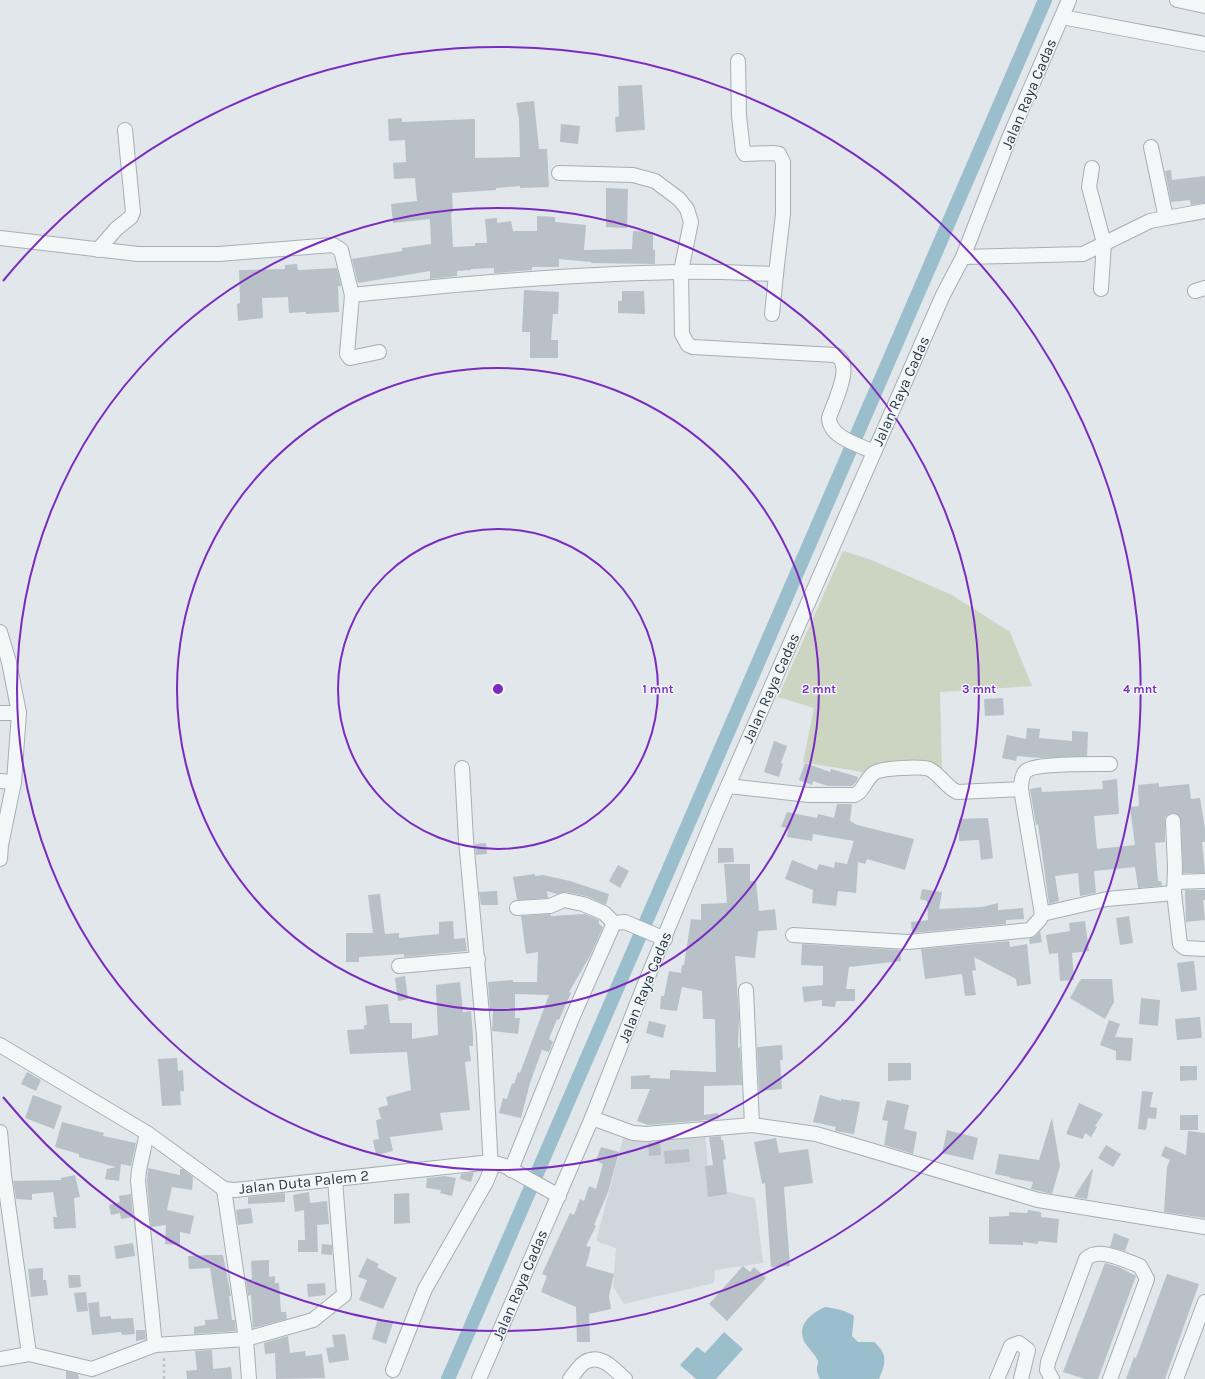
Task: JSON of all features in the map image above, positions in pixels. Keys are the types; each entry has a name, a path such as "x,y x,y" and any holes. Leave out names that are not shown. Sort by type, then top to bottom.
{"street":[{"name":"Jalan Raya Cadas","path":"480,1379 555,1193 592,1118 646,980 660,937 728,786 870,450 943,295 963,257 1010,138 1069,0"},
{"path":"1177,0 1205,6"},
{"path":"1062,18 1205,44"},
{"path":"738,61 739,116 743,152 745,154 780,154 783,162 783,214 772,314"},
{"path":"98,250 116,229 131,217 134,212 125,130"},
{"path":"1151,147 1166,218"},
{"path":"1092,168 1089,187 1104,243 1101,289"},
{"path":"558,173 633,175 655,181 679,198 687,209 691,222 681,272 682,334 688,345 693,347 839,356 843,361 845,371 831,412 829,423 835,433 870,450"},
{"path":"963,257 1076,255 1086,252 1142,223 1205,211"},
{"path":"0,238 138,254 219,254 332,245 341,250 352,295 346,354 350,358 379,352"},
{"path":"352,295 489,281 681,272 776,274"},
{"path":"0,632 4,662 19,713 14,782 0,844 0,859"},
{"path":"0,713 19,713"},
{"path":"793,935 908,942 1025,932 1036,924 1042,914 1021,789 1023,777 1030,768 1053,765 1110,764"},
{"path":"393,1370 425,1290 492,1170 478,959 466,840 462,768"},
{"path":"728,786 810,795 854,795 860,792 868,779 877,771 924,768 931,771 950,789 957,792 1021,789"},
{"path":"0,781 14,782"},
{"path":"1173,821 1175,887 1180,944 1185,948 1205,949"},
{"path":"1042,914 1107,899 1205,882"},
{"path":"517,908 550,906 564,900 569,901 583,904 604,913 619,922 660,937"},
{"path":"511,1170 573,1016 619,922"},
{"path":"399,966 478,959"},
{"path":"746,990 752,1125"},
{"name":"Jalan Duta Palem 2","path":"0,1045 146,1133 224,1189 235,1190 335,1180 491,1162 511,1170 555,1193"},
{"path":"592,1118 633,1133 646,1134 752,1125 816,1134 1038,1200 1205,1227"},
{"path":"0,1132 2,1176 28,1354"},
{"path":"146,1133 138,1181 160,1345"},
{"path":"0,1359 28,1354 93,1374 160,1345 246,1339 313,1320 344,1295 335,1180"},
{"path":"224,1189 246,1339 249,1379"},
{"path":"1052,1379 1047,1370 1048,1362 1086,1259 1090,1255 1101,1253 1140,1266 1146,1278 1110,1379"},
{"path":"1176,1379 1205,1302"},
{"path":"997,1379 1011,1346 1018,1343 1028,1350 1021,1379"},
{"path":"570,1379 584,1363 594,1359 605,1361 625,1379"},
{"path":"581,1379 595,1367 600,1368 614,1379"}],"path":[{"path":"160,1345 164,1379"}],"shaded area":[{"path":"705,1134 710,1188 755,1198 763,1263 715,1270 714,1283 624,1304 613,1286 616,1248 596,1241 624,1135"}],"green space":[{"path":"843,551 869,559 952,595 1010,632 1032,686 940,692 942,770 879,775 803,762 814,708 778,697"}],"water":[{"path":"825,1307 845,1311 854,1316 852,1336 858,1342 874,1342 879,1346 884,1355 884,1363 879,1379 820,1379 817,1369 818,1361 805,1343 802,1331 806,1321 814,1313"},
{"path":"724,1332 743,1349 716,1379 696,1379 680,1365 697,1347 705,1353"}],"building":[{"path":"642,85 645,130 616,132 615,117 619,116 618,86"},
{"path":"534,101 539,149 547,149 549,187 520,188 520,186 496,188 496,190 452,193 453,212 451,213 453,247 475,246 475,243 487,243 485,219 497,218 497,223 511,221 513,231 537,231 537,216 555,217 555,222 586,225 584,250 632,249 633,231 653,232 655,264 591,263 559,259 559,267 532,267 532,270 497,273 494,273 494,268 471,269 457,271 457,276 430,279 430,271 358,283 352,259 402,251 402,248 431,244 430,219 393,223 391,204 417,201 415,178 394,179 393,163 406,162 405,140 389,141 388,119 402,118 402,122 475,119 475,158 520,157 519,119 516,103"},
{"path":"561,124 580,126 578,144 560,142"},
{"path":"1171,170 1172,180 1205,176 1205,203 1191,205 1190,200 1171,202 1165,171"},
{"path":"606,188 628,189 627,228 606,227"},
{"path":"297,264 298,270 337,268 341,286 338,286 339,312 306,314 306,312 289,313 288,297 262,298 263,318 238,321 237,304 240,303 239,270 285,269 285,265"},
{"path":"524,290 559,292 558,314 553,314 551,340 558,340 558,358 530,358 530,332 522,332"},
{"path":"622,291 644,291 645,314 618,313 618,301 622,301"},
{"path":"1003,698 1004,715 985,716 984,699"},
{"path":"1027,728 1040,729 1039,738 1072,741 1072,731 1088,732 1087,756 1041,758 1017,756 1016,761 1002,758 1007,735 1026,739"},
{"path":"774,741 787,746 781,763 783,764 779,777 764,772"},
{"path":"805,763 830,772 831,769 858,777 857,781 852,786 828,786 813,781 812,785 799,780"},
{"path":"1117,779 1119,814 1094,816 1097,849 1135,845 1130,807 1139,806 1138,785 1159,783 1159,787 1189,784 1191,799 1200,798 1205,829 1205,842 1202,842 1205,873 1183,873 1181,820 1177,814 1172,813 1165,817 1165,842 1155,843 1158,881 1161,881 1162,886 1138,888 1135,867 1094,871 1096,893 1080,896 1078,873 1055,876 1059,901 1049,904 1038,824 1036,825 1030,789 1041,787 1042,792 1103,789 1102,781"},
{"path":"837,804 852,804 850,821 857,825 914,839 905,870 867,859 865,864 858,862 856,893 838,891 836,906 812,903 813,890 785,879 792,860 817,870 819,864 834,868 835,862 847,864 854,841 813,834 812,841 787,837 788,828 781,827 787,812 817,818 818,814 834,818"},
{"path":"988,818 993,858 981,860 979,840 959,841 959,819"},
{"path":"486,843 487,854 476,855 475,844"},
{"path":"718,848 733,848 734,862 718,863"},
{"path":"724,864 750,864 750,881 756,881 759,911 775,909 777,930 758,931 755,958 735,956 739,1015 738,1048 740,1047 742,1085 704,1086 704,1115 718,1113 719,1119 648,1125 637,1121 650,1089 631,1089 631,1076 650,1075 650,1078 670,1079 670,1070 716,1072 715,1019 703,1019 702,991 682,987 677,1011 660,1009 661,996 664,996 669,971 681,973 682,965 684,965 691,919 701,920 701,904 727,903"},
{"path":"618,865 629,871 620,888 609,881"},
{"path":"535,874 535,876 543,875 570,881 609,894 606,905 586,896 566,892 557,894 547,891 548,898 517,900 513,877"},
{"path":"922,889 942,892 939,909 982,907 998,903 998,910 1023,908 1024,919 1006,920 1006,924 912,933 911,922 928,920 927,901 920,899"},
{"path":"1185,890 1205,890 1205,900 1203,900 1205,920 1186,922"},
{"path":"497,891 498,905 481,905 479,892"},
{"path":"380,894 385,934 399,933 399,938 439,934 439,922 453,921 454,939 465,938 467,951 404,957 404,954 359,957 359,962 346,962 346,933 373,933 368,895"},
{"path":"550,914 551,916 585,914 599,920 599,924 603,927 590,956 569,992 571,993 559,1020 557,1019 549,1039 553,1042 549,1052 542,1050 530,1083 521,1118 499,1113 503,1098 507,1099 512,1083 514,1084 518,1072 520,1073 549,995 515,994 515,1018 520,1018 518,1034 492,1031 493,1011 490,1011 488,982 513,980 513,982 537,982 538,952 526,954 521,916"},
{"path":"1129,916 1133,943 1120,945 1116,918"},
{"path":"1085,921 1089,951 1072,953 1074,980 1060,981 1058,953 1049,954 1046,935 1070,931 1069,923"},
{"path":"1040,931 1042,942 1030,944 1029,939 1036,936"},
{"path":"1009,941 1010,947 1027,944 1031,984 1017,986 1016,979 974,957 976,970 972,971 976,995 965,996 962,974 925,979 921,949"},
{"path":"802,944 900,950 901,961 849,967 846,989 855,989 855,1001 836,1001 835,1007 822,1006 822,1000 804,1002 802,987 823,985 823,966 801,965"},
{"path":"1194,961 1197,990 1181,992 1177,963"},
{"path":"405,976 408,999 398,1001 395,978"},
{"path":"1081,979 1112,979 1114,1002 1105,1019 1070,998"},
{"path":"460,982 463,1012 471,1011 473,1036 473,1046 469,1046 471,1061 465,1062 470,1110 440,1113 443,1130 390,1137 393,1151 376,1155 373,1140 379,1139 376,1120 381,1119 378,1108 388,1105 386,1097 411,1090 407,1052 350,1054 347,1030 364,1029 364,1025 367,1025 365,1006 388,1004 390,1023 412,1023 412,1039 438,1035 436,985"},
{"path":"1141,998 1160,1000 1158,1026 1139,1024"},
{"path":"1200,1017 1202,1038 1177,1040 1175,1019"},
{"path":"1109,1020 1120,1024 1115,1037 1133,1038 1131,1061 1116,1060 1116,1051 1100,1045"},
{"path":"649,1021 666,1025 663,1038 646,1033"},
{"path":"782,1045 783,1060 780,1060 782,1089 759,1091 757,1047"},
{"path":"177,1058 178,1071 183,1070 184,1091 180,1091 181,1105 162,1106 158,1059"},
{"path":"888,1063 911,1063 911,1080 888,1081"},
{"path":"1180,1066 1197,1066 1197,1080 1180,1081"},
{"path":"27,1072 41,1080 36,1091 21,1084"},
{"path":"1142,1091 1153,1092 1150,1107 1157,1108 1156,1119 1148,1118 1146,1130 1138,1129"},
{"path":"33,1095 62,1106 54,1129 25,1118"},
{"path":"820,1095 841,1101 841,1099 860,1102 854,1134 835,1131 836,1127 813,1122"},
{"path":"887,1100 909,1105 904,1129 917,1132 913,1154 884,1145 888,1121 882,1120"},
{"path":"1079,1103 1103,1114 1095,1126 1097,1127 1091,1137 1085,1133 1083,1139 1066,1134"},
{"path":"1180,1115 1198,1115 1198,1130 1180,1130"},
{"path":"1052,1118 1060,1166 1052,1194 1031,1189 1033,1182 995,1174 999,1154 1039,1160"},
{"path":"62,1122 104,1133 103,1136 136,1143 131,1166 121,1164 119,1181 105,1179 107,1169 116,1167 79,1157 79,1154 55,1147"},
{"path":"947,1130 978,1138 973,1160 942,1153"},
{"path":"1188,1131 1205,1133 1205,1218 1164,1212 1167,1167 1170,1160 1161,1156 1165,1146 1186,1155"},
{"path":"721,1136 726,1159 723,1160 727,1194 708,1197 705,1166 713,1165 709,1137"},
{"path":"776,1138 779,1153 808,1149 813,1183 784,1187 790,1266 771,1267 765,1183 762,1184 754,1142"},
{"path":"660,1142 661,1155 649,1156 648,1143"},
{"path":"1106,1145 1121,1154 1113,1167 1098,1158"},
{"path":"601,1147 619,1152 608,1192 594,1225 596,1226 586,1246 591,1247 586,1266 614,1274 609,1296 611,1309 589,1314 590,1342 577,1342 576,1307 541,1292 547,1276 542,1274 570,1213 574,1215 580,1199 584,1201 589,1186 596,1189 603,1164 596,1161"},
{"path":"689,1149 690,1162 665,1164 664,1151"},
{"path":"148,1168 180,1175 180,1169 183,1169 193,1177 192,1190 172,1187 167,1210 194,1216 190,1234 180,1232 180,1245 165,1244 166,1225 151,1227 147,1181"},
{"path":"1092,1169 1087,1199 1074,1197"},
{"path":"474,1172 471,1182 460,1179 461,1174"},
{"path":"75,1175 80,1197 74,1198 76,1228 54,1229 53,1217 57,1217 53,1192 32,1194 32,1200 16,1199 13,1181 61,1180 61,1178"},
{"path":"445,1176 456,1178 452,1196 440,1193 441,1190 426,1188 427,1178"},
{"path":"309,1192 310,1203 327,1201 329,1224 317,1225 318,1252 298,1252 298,1240 305,1240 304,1210 295,1212 293,1195"},
{"path":"285,1193 285,1202 248,1204 248,1197"},
{"path":"409,1193 410,1223 394,1224 394,1194"},
{"path":"131,1194 133,1217 121,1219 120,1213 111,1215 109,1205 120,1202 119,1196"},
{"path":"251,1208 253,1223 238,1225 236,1210"},
{"path":"1028,1210 1041,1212 1041,1217 1059,1219 1057,1243 1038,1241 1038,1244 1023,1242 1023,1245 989,1244 989,1217 1009,1216 1009,1212 1027,1213"},
{"path":"1114,1233 1129,1239 1125,1251 1110,1247"},
{"path":"133,1243 135,1256 116,1259 114,1246"},
{"path":"322,1244 332,1245 332,1255 321,1254"},
{"path":"223,1255 231,1296 229,1296 232,1320 235,1320 236,1331 194,1334 194,1327 205,1325 205,1320 218,1319 210,1268 189,1269 188,1256"},
{"path":"367,1258 379,1264 377,1267 397,1278 383,1309 359,1300 367,1280 358,1277"},
{"path":"269,1260 269,1277 275,1276 275,1283 279,1283 281,1312 286,1312 287,1319 253,1328 251,1295 248,1296 246,1280 252,1279 251,1261"},
{"path":"1105,1263 1119,1267 1136,1276 1098,1379 1085,1379 1063,1372"},
{"path":"743,1266 750,1272 754,1267 766,1278 727,1321 709,1304"},
{"path":"43,1268 43,1280 46,1280 48,1295 31,1297 28,1269"},
{"path":"1167,1274 1199,1284 1165,1379 1126,1379 1134,1357 1136,1358"},
{"path":"68,1275 80,1275 81,1287 69,1288"},
{"path":"325,1283 326,1295 308,1297 307,1284"},
{"path":"86,1292 88,1311 77,1312 74,1293"},
{"path":"99,1302 100,1317 111,1316 111,1319 133,1318 135,1334 122,1335 121,1332 92,1335 88,1303"},
{"path":"378,1318 393,1323 386,1344 372,1339"},
{"path":"136,1330 145,1330 146,1339 136,1341"},
{"path":"345,1334 349,1360 329,1363 326,1348 334,1347 332,1335"},
{"path":"288,1336 290,1353 305,1351 306,1356 322,1354 325,1378 276,1379 275,1353 265,1354 264,1343"},
{"path":"212,1350 213,1369 231,1367 232,1379 187,1379 186,1371 197,1370 195,1351"},
{"path":"66,1371 78,1374 79,1379 66,1379"}],"waterway":[{"path":"448,1379 1045,0"}]}
